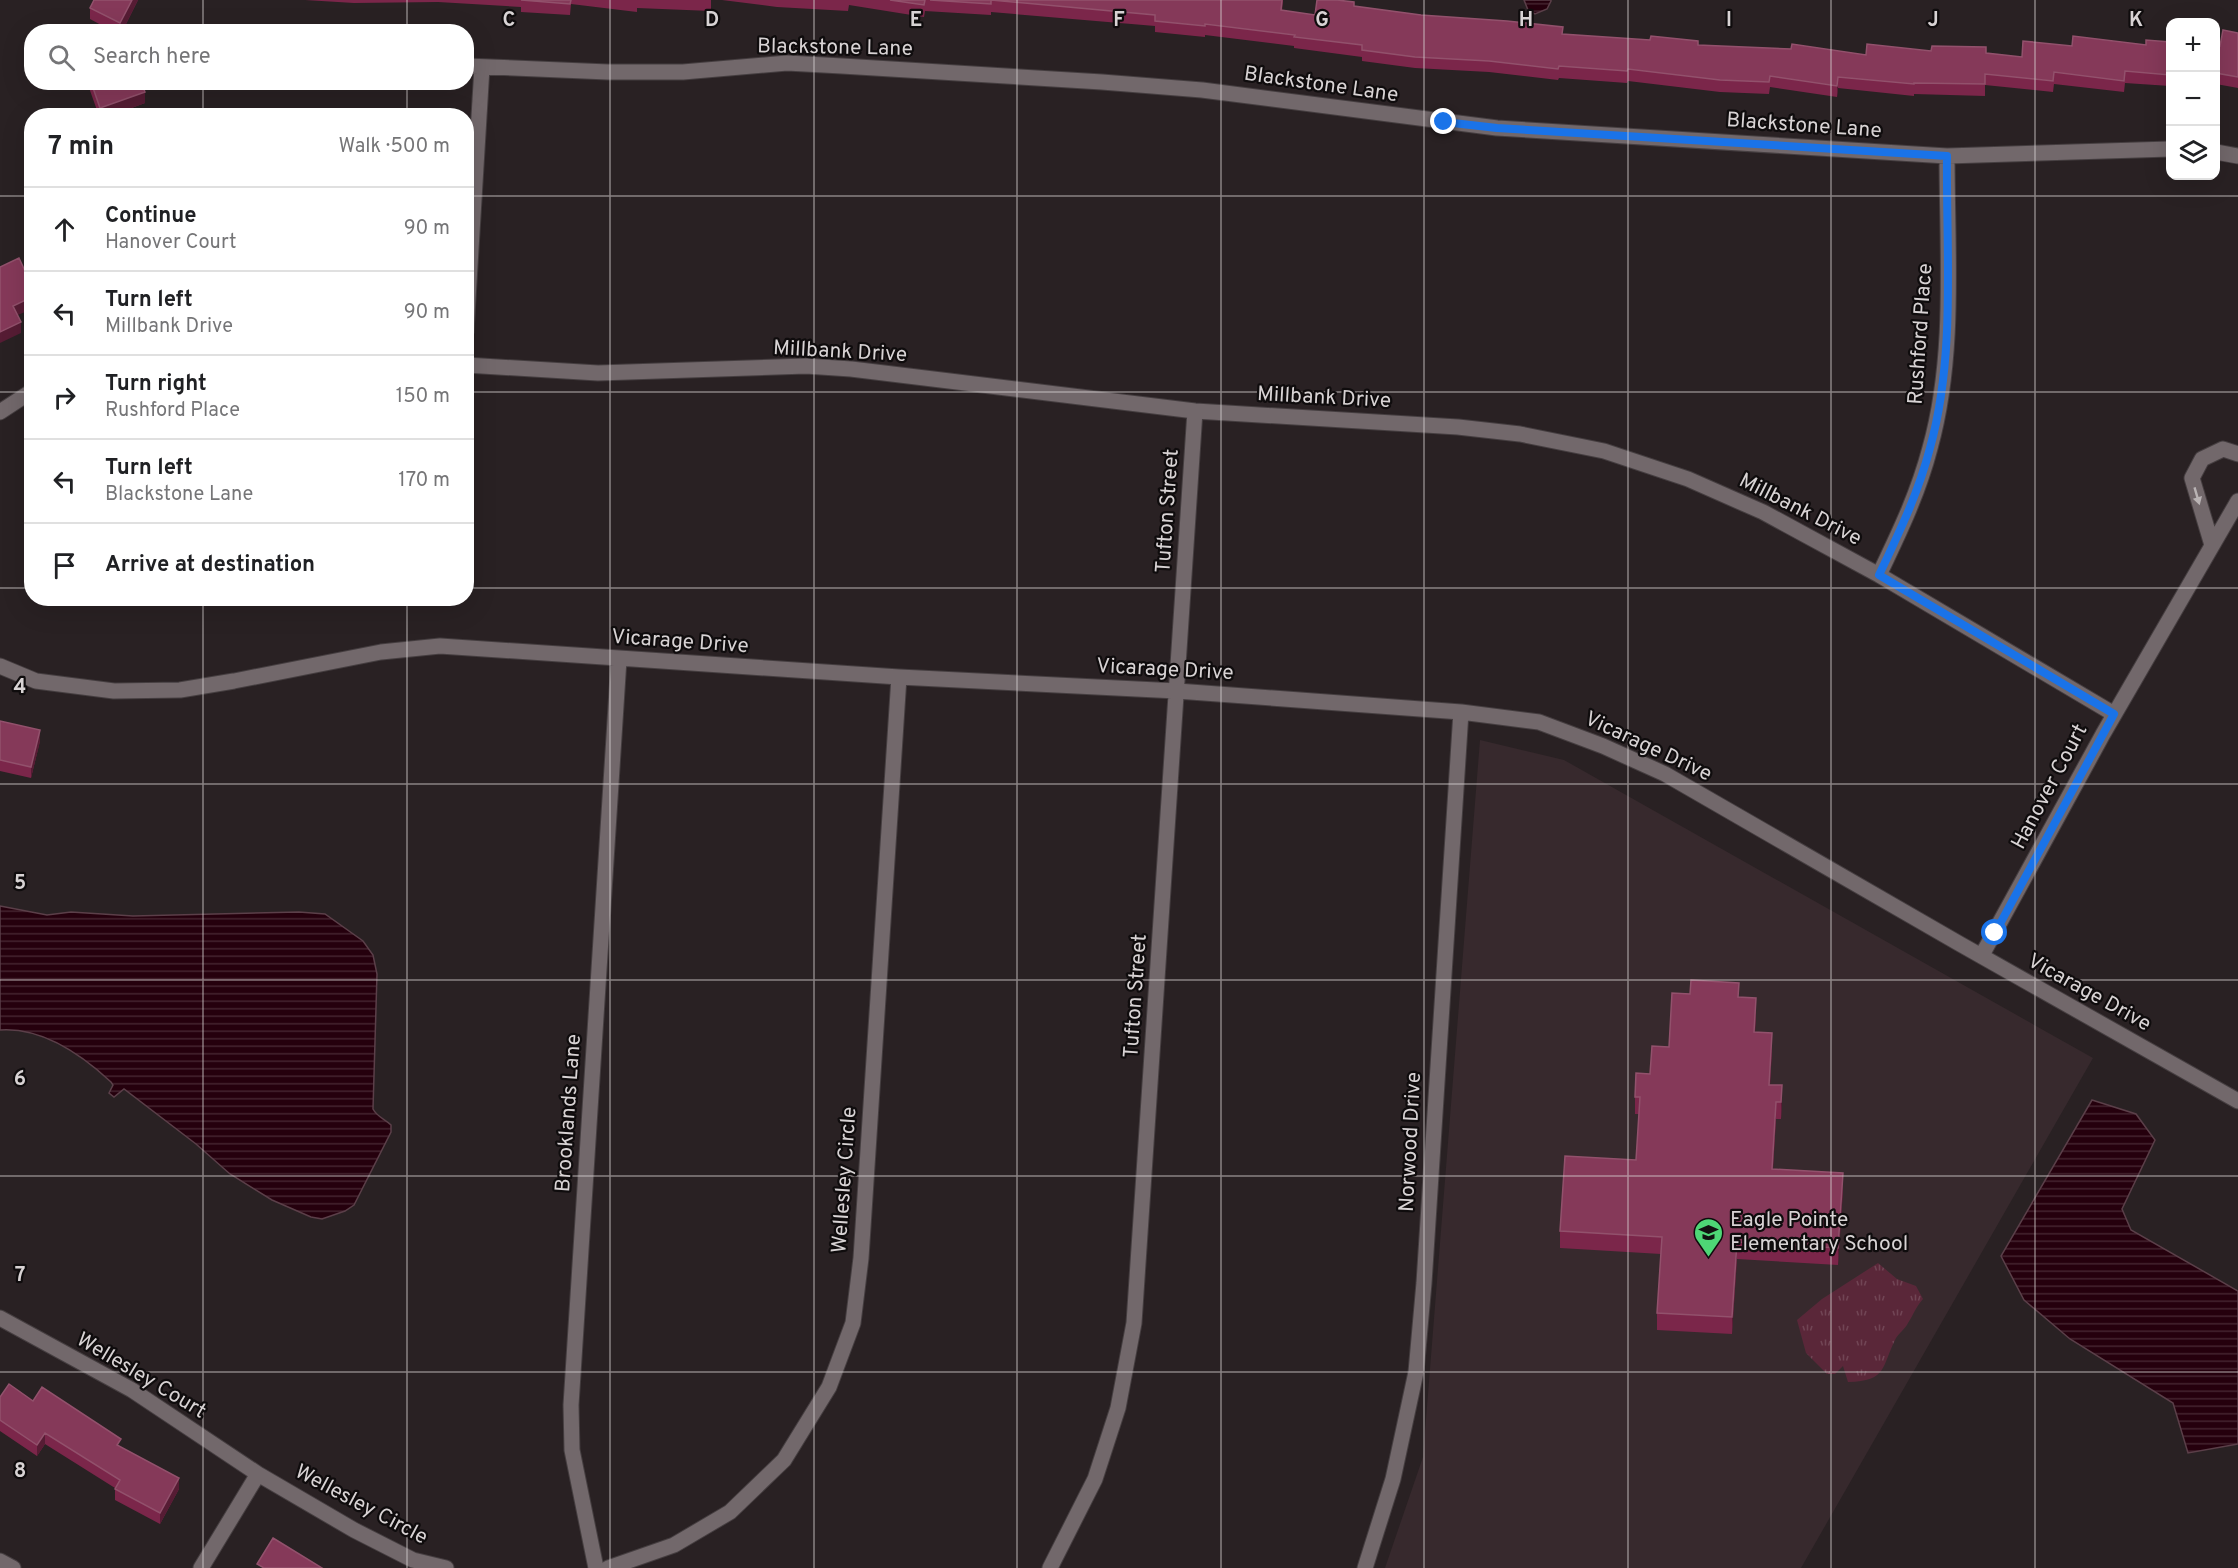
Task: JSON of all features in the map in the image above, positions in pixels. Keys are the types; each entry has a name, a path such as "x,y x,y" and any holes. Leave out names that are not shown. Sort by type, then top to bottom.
{"street":[{"name":"Blackstone Lane","path":"474,67 683,72 787,63 1202,90 1497,128 1947,156 2166,149"},
{"path":"473,90 473,108"},
{"path":"2220,153 2238,156"},
{"name":"Rushford Place","path":"1879,575 1913,504 1931,446 1943,387 1947,320 1947,156"},
{"name":"Millbank Drive","path":"474,365 598,374 806,366 1195,411 1458,427 1520,434 1604,451 1688,479 1763,512 1879,575 2114,714"},
{"path":"0,412 24,396"},
{"name":"Tufton Street","path":"1050,1568 1095,1479 1118,1408 1134,1323 1195,411"},
{"path":"2211,546 2192,478 2202,459 2223,449 2238,454"},
{"name":"Hanover Court","path":"1982,955 2114,714 2238,501"},
{"name":"Vicarage Drive","path":"0,666 36,681 114,691 180,690 381,652 440,646 898,676 1177,691 1461,712 1539,722 1603,746 1665,774 1960,944 2235,1094"},
{"name":"Brooklands Lane","path":"597,1568 573,1450 571,1405 620,659"},
{"name":"Wellesley Circle","path":"608,1568 674,1545 730,1512 784,1460 829,1387 853,1323 861,1258 898,676"},
{"name":"Norwood Drive","path":"1365,1568 1393,1479 1416,1372 1424,1283 1461,712"},
{"name":"Wellesley Court","path":"0,1318 132,1390 258,1474"},
{"path":"201,1568 258,1474"},
{"name":"Wellesley Circle","path":"258,1474 383,1545 413,1560 446,1568"},
{"path":"0,1561 13,1568"}],"shaded area":[{"path":"1524,0 1551,1 1547,9 1535,14 1528,10"},
{"name":"Eagle Pointe Elementary School","path":"1480,740 1564,760 2093,1058 1801,1568 1385,1568 1423,1457"},
{"path":"0,906 47,915 71,912 133,916 299,912 325,914 363,941 373,955 377,974 373,1109 391,1125 391,1132 354,1205 345,1211 322,1219 311,1217 272,1200 230,1174 196,1144 124,1089 114,1097 109,1093 113,1085 111,1082 74,1053 31,1033 0,1030"},
{"path":"2092,1100 2136,1114 2155,1140 2122,1209 2131,1230 2238,1291 2238,1444 2188,1453 2173,1403 2070,1339 2024,1300 2001,1256"}],"green space":[{"path":"1878,1263 1897,1279 1916,1286 1923,1299 1896,1338 1885,1364 1877,1375 1870,1379 1848,1382 1843,1366 1835,1374 1827,1374 1806,1353 1797,1320 1822,1299"}],"building":[{"path":"94,0 132,0 120,23 90,8"},
{"path":"521,0 571,0 570,4"},
{"path":"890,0 925,0 924,5"},
{"path":"930,0 991,0 991,4"},
{"path":"991,0 1282,0 1281,10 1315,15 1317,0 1337,0 1354,2 1354,6 1421,15 1563,27 1562,34 1650,40 1651,36 1698,41 1698,45 1791,49 1792,44 1866,55 1867,44 1931,51 1932,46 1986,47 1986,53 2022,57 2023,41 2072,46 2073,36 2146,45 2146,40 2166,42 2166,75 2125,71 2124,81 2054,72 2053,81 1985,74 1985,84 1914,84 1838,77 1837,86 1770,76 1769,82 1720,80 1628,69 1627,71 1559,66 1558,69 1489,61 1415,57 1362,50 1362,45 1294,37 1295,35 1205,24 1205,26 1155,21 1155,15"},
{"path":"2223,30 2238,33 2238,77 2220,74 2220,46"},
{"path":"94,90 144,90 145,92 100,108"},
{"path":"19,258 24,269 24,301 13,306 21,322 0,332 0,267"},
{"path":"0,721 40,730 31,767 0,760"},
{"name":"Eagle Pointe Elementary School","path":"1691,980 1739,983 1738,997 1756,998 1754,1032 1772,1033 1769,1085 1782,1085 1781,1102 1776,1102 1772,1169 1843,1173 1838,1248 1737,1242 1732,1317 1657,1313 1662,1237 1560,1231 1565,1156 1636,1160 1640,1097 1635,1097 1636,1073 1650,1074 1652,1046 1669,1047 1672,993 1690,994"},
{"path":"9,1384 33,1401 42,1387 121,1439 117,1445 179,1478 160,1513 115,1489 120,1480 45,1433 37,1445 0,1420 0,1397"},
{"path":"273,1538 322,1568 264,1568 257,1564"}],"place":[{"name":"Eagle Pointe Elementary School","path":"1709,1258"}],"route":[{"path":"1444,122 1497,128 1947,156 1947,320 1943,387 1931,446 1913,504 1879,575 2114,714 1995,933"}]}
